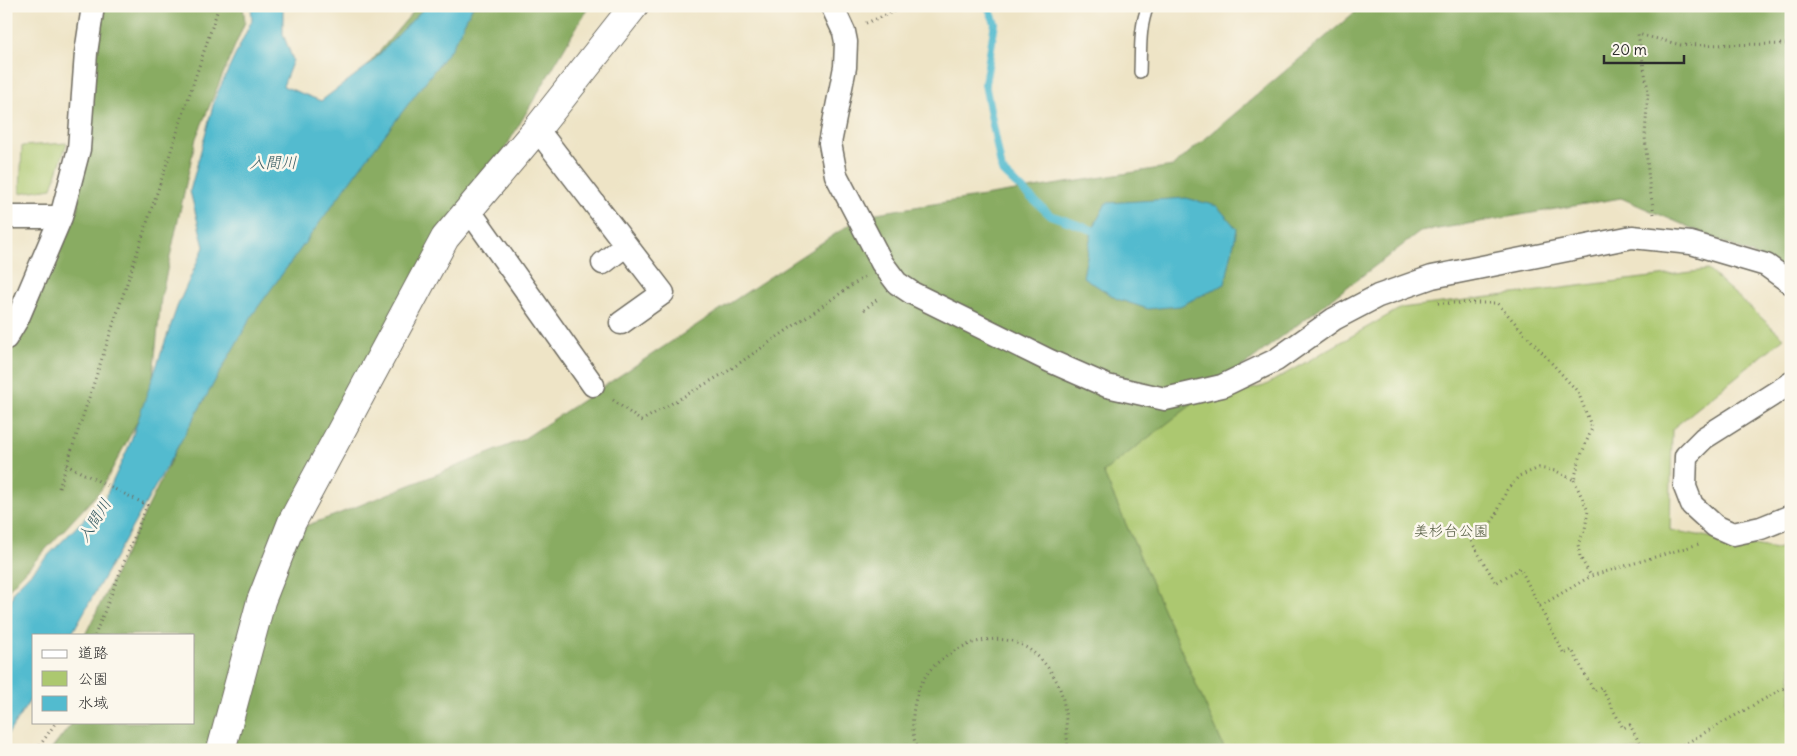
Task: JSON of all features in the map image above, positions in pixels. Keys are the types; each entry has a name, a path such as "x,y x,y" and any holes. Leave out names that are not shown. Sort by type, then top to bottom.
{"street":[{"path":"6,338 18,318 61,217 78,149 86,53 93,6"},
{"path":"221,750 261,601 292,522 445,238 537,129 634,6"},
{"path":"832,6 844,32 846,42 845,67 830,143 836,175 882,263 897,283 912,293 1050,361 1106,386 1165,399 1222,386 1276,360 1334,319 1378,296 1432,277 1632,237 1691,244 1766,265 1791,282"},
{"path":"537,129 663,293 621,323"},
{"path":"469,210 593,385"},
{"path":"6,217 61,217"},
{"path":"603,263 626,245"},
{"path":"1791,383 1704,438 1686,456 1684,474 1692,505 1715,526 1733,534 1761,528 1791,516"}],"lane":[{"path":"1140,72 1144,15 1148,6"}],"path":[{"path":"59,488 219,6"},
{"path":"844,32 900,10"},
{"path":"1652,203 1645,136 1648,90 1638,34 1680,45 1791,44"},
{"path":"593,385 641,421 728,371 855,284"},
{"path":"1429,306 1438,303 1497,303 1578,392 1592,428 1580,458 1574,480"},
{"path":"66,465 147,505 95,634"},
{"path":"1590,576 1580,557 1578,544 1585,529 1588,511 1574,480 1556,471 1539,468 1519,476 1507,490 1495,517 1486,530 1471,541 1496,583 1520,568 1564,654 1572,650 1594,690 1601,687 1624,728 1630,725 1643,750"},
{"path":"1540,606 1590,576 1733,534"},
{"path":"917,750 913,726 914,709 922,683 933,667 962,647 980,641 997,640 1016,642 1033,652 1047,666 1058,683 1063,703 1068,750"},
{"path":"1674,750 1791,684"},
{"path":"37,750 55,724"}],"green space":[{"path":"103,6 243,6 245,22 196,138 161,298 151,396 101,490 6,592 6,361 78,208 89,93"},
{"path":"418,6 589,6 277,536 333,516 522,440 864,215 1173,166 1362,6 1791,6 1791,271 1621,198 1420,232 1103,472 1225,750 51,750 71,724 195,724 195,634 85,634 242,316 330,110"},
{"path":"67,143 52,188 20,193 22,146"},
{"name":"美杉台公園","path":"847,255 1159,411 1264,386 1401,308 1708,270 1784,338 1672,429 1670,530 1776,549 1791,544 1791,750 893,750"}],"water":[{"name":"入間川","path":"251,6 283,6 283,34 293,60 283,86 321,101 370,64 426,6 473,6 452,47 364,162 253,314 72,634 32,634 32,697 6,737 6,619 14,590 105,498 129,446 177,307 204,247 190,191 215,98 252,20"},
{"path":"1186,198 1217,206 1237,229 1225,284 1180,306 1148,309 1117,299 1083,277 1092,230 1106,203"}],"waterway":[{"path":"988,6 995,23 985,84 1002,171 1050,215 1092,230"}]}
